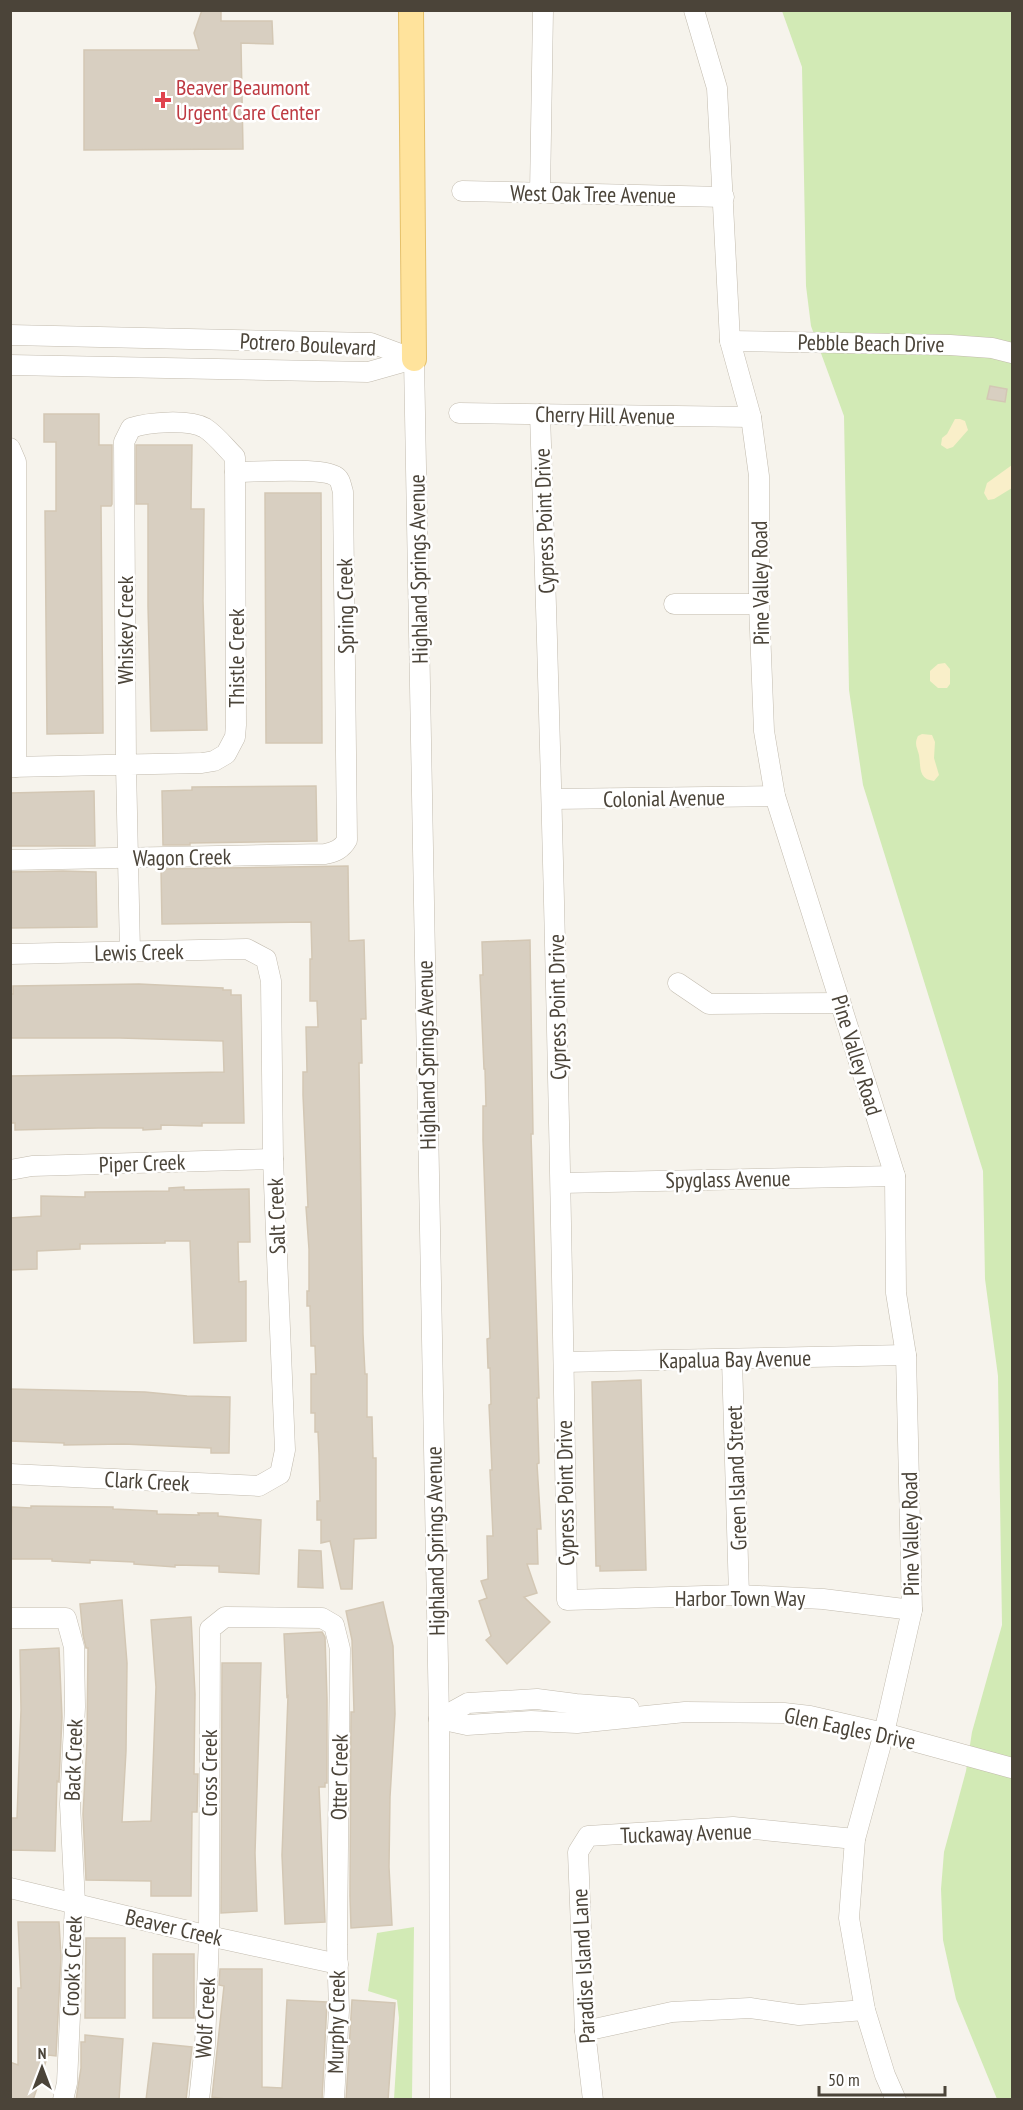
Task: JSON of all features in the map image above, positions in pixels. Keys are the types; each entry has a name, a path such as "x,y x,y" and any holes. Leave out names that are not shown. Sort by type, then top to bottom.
{"main road":[{"name":"Highland Springs Avenue","path":"411,10 414,358"}],"street":[{"path":"540,192 543,10"},
{"name":"Pine Valley Road","path":"694,10 717,88 730,341 751,417 759,476 759,604 764,731 775,796 895,1176 896,1293 906,1355 912,1610 884,1733 855,1839 849,1918 865,2010 885,2076 896,2100"},
{"name":"West Oak Tree Avenue","path":"462,190 724,197"},
{"name":"Potrero Boulevard","path":"10,336 371,343 414,358"},
{"name":"Pebble Beach Drive","path":"730,341 950,345 1012,352"},
{"name":"Potrero Boulevard","path":"10,365 368,372 414,358"},
{"name":"Highland Springs Avenue","path":"414,358 439,1719 440,2100"},
{"name":"Cherry Hill Avenue","path":"459,413 751,417"},
{"name":"Cypress Point Drive","path":"540,414 553,799 567,1600"},
{"name":"Whiskey Creek","path":"130,952 123,455 126,435 131,428 142,424 195,424 205,428 235,464"},
{"path":"13,455 13,767"},
{"name":"Thistle Creek","path":"13,767 202,764 214,761 226,754 235,737 235,464"},
{"name":"Spring Creek","path":"235,464 334,474 340,480 343,492 347,840"},
{"path":"674,604 759,604"},
{"name":"Colonial Avenue","path":"553,799 775,796"},
{"name":"Wagon Creek","path":"10,860 325,854 334,853 344,846 347,840"},
{"name":"Lewis Creek","path":"10,954 247,949 266,958"},
{"name":"Salt Creek","path":"266,958 271,981 273,1159 285,1450 280,1474"},
{"path":"678,983 709,1004 841,1004"},
{"name":"Piper Creek","path":"10,1170 32,1166 273,1159"},
{"name":"Spyglass Avenue","path":"561,1183 895,1176"},
{"name":"Kapalua Bay Avenue","path":"564,1362 906,1355"},
{"name":"Green Island Street","path":"732,1360 740,1595"},
{"name":"Clark Creek","path":"10,1474 260,1486 280,1474"},
{"name":"Harbor Town Way","path":"567,1600 740,1595 823,1599 912,1610"},
{"name":"Otter Creek","path":"225,1617 322,1618 334,1625 340,1649 337,1954"},
{"name":"Cross Creek","path":"209,1936 210,1629 225,1617"},
{"name":"Back Creek","path":"10,1618 66,1618 74,1647 75,1707 70,1804 75,1903"},
{"path":"439,1719 468,1703 537,1698 551,1701 576,1717"},
{"path":"551,1701 552,1725"},
{"name":"Glen Eagles Drive","path":"576,1717 685,1712 784,1713 810,1716 884,1733 1012,1768"},
{"path":"439,1719 467,1725 531,1721 552,1725 576,1717"},
{"name":"Tuckaway Avenue","path":"588,1836 733,1827 855,1839"},
{"name":"Paradise Island Lane","path":"588,1836 578,1852 585,2031 593,2100"},
{"name":"Beaver Creek","path":"10,1888 209,1936 337,1954"},
{"name":"Crook's Creek","path":"63,2100 67,2083 75,1903"},
{"name":"Wolf Creek","path":"199,2100 206,2045 209,1936"},
{"name":"Murphy Creek","path":"334,2100 339,2010 337,1954"},
{"path":"585,2031 672,2012 750,2008 799,2015 865,2010"}],"green space":[{"path":"782,11 1012,11 1012,2099 997,2099 956,1999 943,1940 941,1889 944,1852 966,1771 972,1732 1002,1625 998,1376 985,1279 983,1171 863,785 849,690 844,416 811,326 806,286 802,67"},
{"path":"414,1927 412,2099 394,2099 399,2018 397,2000 368,1991 377,1933"}],"sand":[{"path":"955,419 965,421 968,430 953,447 947,449 941,445 942,438 947,434"},
{"path":"1012,465 1012,488 988,500 984,493 987,483"},
{"path":"945,663 950,669 950,684 947,688 938,688 930,681 930,671 938,664"},
{"path":"932,735 935,742 934,758 939,775 934,781 925,778 921,772 916,743 918,736"}],"building":[{"name":"Beaver Beaumont Urgent Care Center","path":"202,10 221,10 221,21 272,21 273,44 241,43 243,149 84,150 84,50 199,50 194,33"},
{"path":"990,386 1007,389 1005,402 987,399"},
{"path":"44,414 99,414 99,445 112,445 112,504 101,506 103,733 47,734 45,511 56,511 56,442 44,442"},
{"path":"136,445 192,445 191,509 204,509 203,601 207,730 151,731 148,504 136,504"},
{"path":"265,493 321,493 322,743 266,743"},
{"path":"316,786 317,841 163,845 162,791 192,790 192,787"},
{"path":"94,791 95,846 10,846 10,793"},
{"path":"348,866 349,941 364,940 366,1019 361,1019 362,1063 359,1063 363,1334 365,1374 367,1374 367,1417 372,1417 373,1458 376,1458 376,1538 354,1539 352,1589 341,1589 330,1541 321,1543 321,1520 317,1520 317,1501 320,1501 318,1432 315,1432 315,1413 311,1413 311,1374 316,1374 315,1346 311,1346 310,1306 307,1306 309,1249 303,1072 307,1072 306,1027 318,1027 317,1001 310,1001 311,922 162,924 161,869"},
{"path":"10,872 96,872 97,927 10,928"},
{"path":"530,940 533,1134 531,1134 539,1398 537,1398 539,1463 537,1464 541,1529 537,1529 538,1564 527,1564 537,1593 524,1597 550,1622 507,1664 486,1640 491,1636 479,1601 487,1598 481,1581 488,1579 487,1536 493,1536 490,1470 492,1470 490,1368 488,1368 487,1339 490,1338 483,1140 483,1106 486,1106 480,975 483,975 482,942"},
{"path":"139,984 223,988 223,990 231,990 231,995 241,995 244,1123 202,1123 202,1126 161,1125 161,1129 143,1130 143,1128 98,1128 15,1130 15,1123 10,1123 10,1076 224,1072 223,1041 10,1038 10,994 13,994 13,986"},
{"path":"184,1187 184,1190 249,1189 250,1242 238,1242 239,1282 246,1281 246,1341 194,1343 190,1241 80,1244 80,1249 37,1251 37,1269 10,1270 10,1218 41,1216 41,1196 85,1197 85,1192 169,1191 169,1188"},
{"path":"641,1380 646,1570 600,1571 600,1566 596,1566 592,1382"},
{"path":"10,1389 145,1392 230,1397 229,1453 211,1453 211,1448 124,1444 64,1445 64,1443 10,1441"},
{"path":"31,1506 113,1507 113,1509 157,1511 157,1514 218,1513 218,1516 261,1520 259,1574 219,1572 219,1566 175,1565 175,1567 134,1564 134,1562 90,1560 90,1563 52,1561 52,1559 10,1559 12,1507 31,1508"},
{"path":"299,1550 321,1551 323,1588 298,1587"},
{"path":"122,1600 127,1663 122,1822 151,1821 156,1687 151,1620 191,1617 195,1694 194,1774 198,1774 197,1812 192,1812 191,1896 151,1896 151,1881 86,1880 83,1814 87,1742 88,1648 86,1648 83,1635 80,1604"},
{"path":"383,1602 393,1646 395,1714 389,1867 392,1925 351,1928 351,1712 354,1712 352,1640 346,1611"},
{"path":"322,1632 325,1637 327,1783 325,1787 319,1787 325,1922 285,1924 282,1855 288,1696 284,1634"},
{"path":"59,1648 62,1717 55,1851 10,1850 10,1818 17,1818 21,1710 20,1650"},
{"path":"222,1663 261,1663 255,1853 257,1911 221,1913"},
{"path":"18,1922 59,1922 61,1957 56,2056 48,2055 33,2100 10,2100 10,2062 18,2065 18,1988 21,1988"},
{"path":"86,1938 125,1938 125,2018 85,2018"},
{"path":"153,1954 194,1954 194,2018 153,2018"},
{"path":"220,1969 262,1969 262,2087 282,2088 287,2000 327,2002 322,2100 232,2100 212,2097 224,1986 219,1985"},
{"path":"352,2000 395,2003 388,2100 346,2100"},
{"path":"85,2035 123,2039 119,2100 76,2100 81,2068 81,2042 85,2042"},
{"path":"153,2043 192,2047 186,2100 146,2100"}],"place":[{"name":"Beaver Beaumont Urgent Care Center","path":"163,100"}]}
